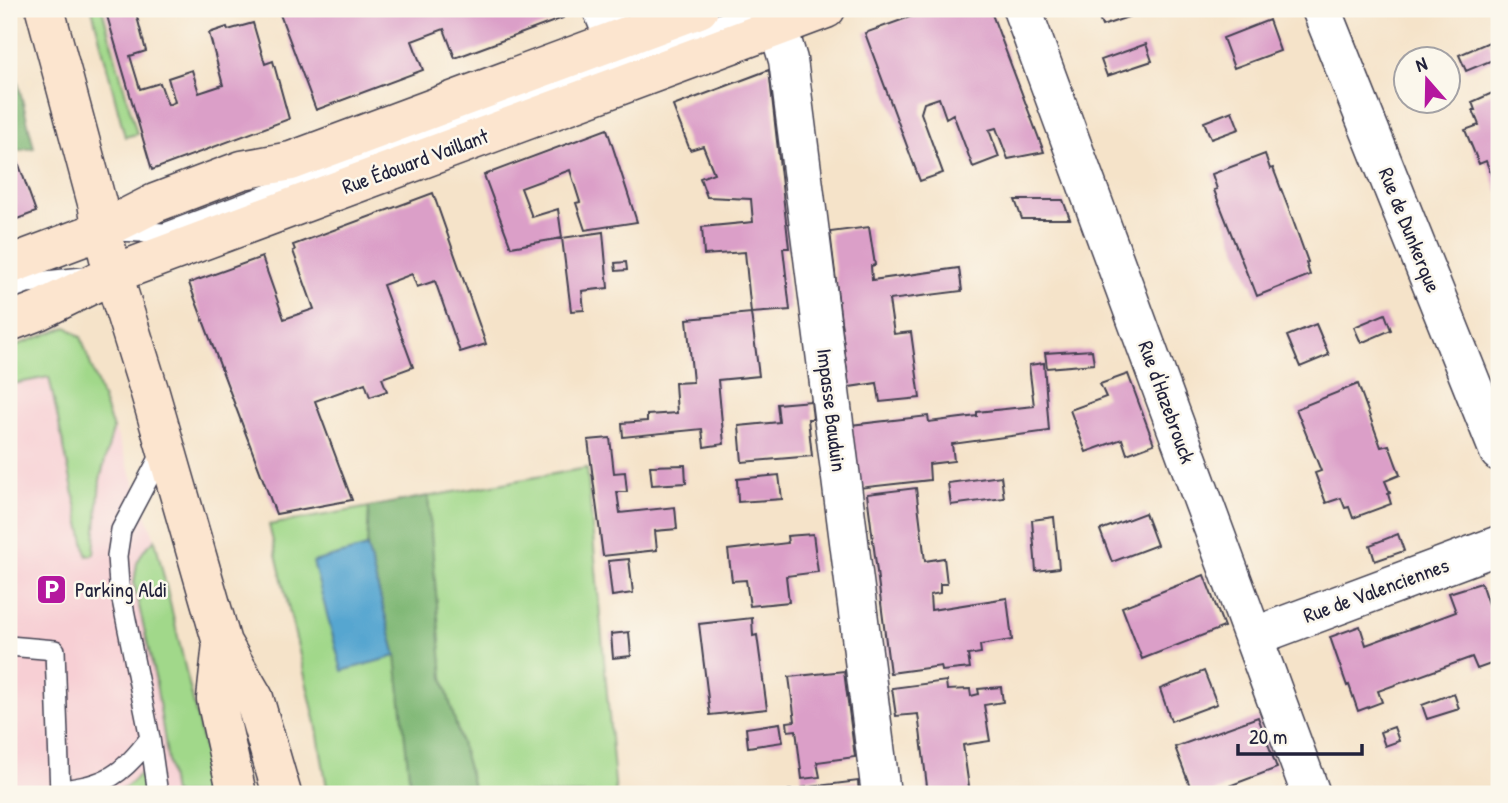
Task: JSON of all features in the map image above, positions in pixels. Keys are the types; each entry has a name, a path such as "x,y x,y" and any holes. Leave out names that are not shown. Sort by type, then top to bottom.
{"main road":[{"path":"45,9 97,203 113,274 222,643 254,698 282,794"},
{"name":"Rue Édouard Vaillant","path":"9,265 102,230 156,203 242,170 291,161 609,24 699,9"},
{"name":"Rue Édouard Vaillant","path":"9,322 38,311 113,274 768,18 826,9"},
{"path":"222,643 216,699 237,794"}],"street":[{"name":"Rue d'Hazebrouck","path":"1022,9 1311,794"},
{"name":"Rue de Dunkerque","path":"1321,9 1499,452"},
{"name":"Impasse Bauduin","path":"768,18 788,60 881,794"},
{"name":"Rue de Valenciennes","path":"1253,637 1499,545"}],"lane":[{"path":"102,230 165,233 768,18"},
{"path":"9,290 27,283 113,274"},
{"path":"158,794 150,738 119,585 117,556 121,530 165,446"},
{"path":"9,646 55,649 60,792 86,788 118,773 135,759 150,738"}],"shaded area":[{"path":"67,327 81,337 155,539 213,794 9,794 9,348"}],"green space":[{"path":"92,9 102,9 137,134 125,137"},
{"path":"9,46 34,148 14,151 9,134"},
{"path":"67,327 81,337 113,429 100,480 94,554 87,556 49,377 13,384 9,371 9,348"},
{"path":"587,468 616,794 328,794 316,723 269,525"},
{"path":"428,496 443,677 475,794 411,794 396,656 367,547 369,507"},
{"path":"155,539 213,794 173,794 155,677 134,584 137,563 144,550"},
{"path":"142,772 145,794 114,794 128,785"}],"water":[{"path":"367,547 396,656 342,671 313,562"}],"building":[{"path":"105,9 135,9 146,51 130,56 140,89 160,83 168,105 175,102 168,78 192,70 199,93 223,85 209,33 253,23 265,64 273,61 289,119 152,170"},
{"path":"278,9 567,9 563,18 455,58 444,29 412,41 423,70 316,110"},
{"path":"932,9 990,9 1044,152 1008,159 996,128 989,130 999,157 973,167 953,114 946,118 939,98 924,103 921,113 943,173 920,181 865,33"},
{"path":"1095,9 1151,9 1102,26"},
{"path":"1269,20 1280,51 1234,68 1223,38"},
{"path":"1489,42 1495,59 1466,71 1462,54"},
{"path":"1146,44 1152,61 1107,76 1101,60"},
{"path":"769,70 789,248 783,248 790,310 751,313 745,252 704,255 702,227 753,222 751,199 707,197 700,178 714,173 703,146 690,150 673,106"},
{"path":"1499,90 1499,195 1486,161 1479,164 1465,130 1479,125 1472,102"},
{"path":"1232,111 1239,129 1211,139 1204,122"},
{"path":"607,129 637,222 585,230 576,203 580,202 570,170 521,188 532,217 558,209 562,238 511,247 484,175"},
{"path":"14,151 36,212 9,222 9,153"},
{"path":"1265,154 1291,215 1310,275 1257,296 1214,190 1217,189 1212,174"},
{"path":"433,193 486,344 460,352 435,281 417,287 412,274 383,285 413,367 382,378 387,391 370,397 365,383 315,401 352,500 276,514 189,283 262,257 284,319 314,309 293,245"},
{"path":"1015,200 1063,200 1070,219 1022,219"},
{"path":"869,227 875,265 871,266 872,280 959,268 962,291 889,300 894,334 911,332 920,398 880,402 877,383 849,387 830,232"},
{"path":"603,232 608,288 582,291 584,310 571,311 562,238"},
{"path":"626,262 627,270 616,271 615,263"},
{"path":"751,313 759,376 718,380 724,444 704,447 702,429 623,437 622,423 647,421 647,415 677,413 675,383 693,382 687,319"},
{"path":"1385,314 1391,330 1361,343 1354,327"},
{"path":"1316,324 1329,355 1300,367 1287,336"},
{"path":"1092,350 1094,364 1047,368 1045,353"},
{"path":"1044,363 1049,431 952,444 954,461 929,464 930,480 859,488 851,425 928,416 929,422 977,416 977,412 1034,406 1029,365"},
{"path":"1128,374 1154,444 1127,454 1122,439 1086,452 1070,410 1106,397 1100,384"},
{"path":"1358,384 1381,447 1389,445 1400,475 1385,481 1391,504 1353,518 1349,507 1345,508 1341,498 1326,503 1315,473 1321,471 1296,409"},
{"path":"811,401 813,419 808,419 812,456 742,462 739,426 779,422 777,404"},
{"path":"610,438 614,473 625,472 627,492 617,492 620,513 675,507 677,529 655,531 657,550 603,556 588,440"},
{"path":"685,465 686,483 652,485 650,466"},
{"path":"779,475 782,499 738,502 737,479"},
{"path":"1001,476 1004,498 951,505 948,483"},
{"path":"916,488 925,561 944,558 947,584 940,584 940,593 930,595 931,610 1007,598 1012,640 980,645 981,653 968,655 970,668 942,671 941,666 890,673 867,494"},
{"path":"1145,513 1157,545 1112,562 1100,530"},
{"path":"1054,517 1059,568 1036,571 1032,520"},
{"path":"813,534 818,572 786,576 789,602 750,606 746,580 732,581 728,550 788,543 787,536"},
{"path":"1398,534 1404,551 1375,561 1370,545"},
{"path":"629,559 633,593 612,596 608,561"},
{"path":"1204,575 1224,627 1142,659 1122,607"},
{"path":"1481,583 1497,631 1499,661 1477,669 1472,657 1378,691 1382,702 1358,711 1330,637 1360,626 1366,645 1456,612 1449,593"},
{"path":"752,618 753,636 757,635 767,709 710,715 699,624"},
{"path":"629,632 631,656 613,658 611,634"},
{"path":"844,671 855,757 817,762 820,777 802,779 796,730 788,731 787,722 795,721 789,677"},
{"path":"1204,671 1217,704 1171,721 1160,689"},
{"path":"946,681 947,690 970,689 971,696 979,694 978,689 1001,687 1003,702 984,705 990,741 963,745 970,794 928,794 918,714 896,716 892,688"},
{"path":"1454,693 1459,709 1427,719 1422,705"},
{"path":"1258,717 1277,768 1208,794 1193,794 1175,747"},
{"path":"780,723 783,742 748,747 746,728"},
{"path":"1394,727 1399,741 1385,746 1380,732"},
{"path":"858,781 859,794 790,794 789,790 802,790"}],"place":[{"name":"Parking Aldi","path":"52,589"}]}
